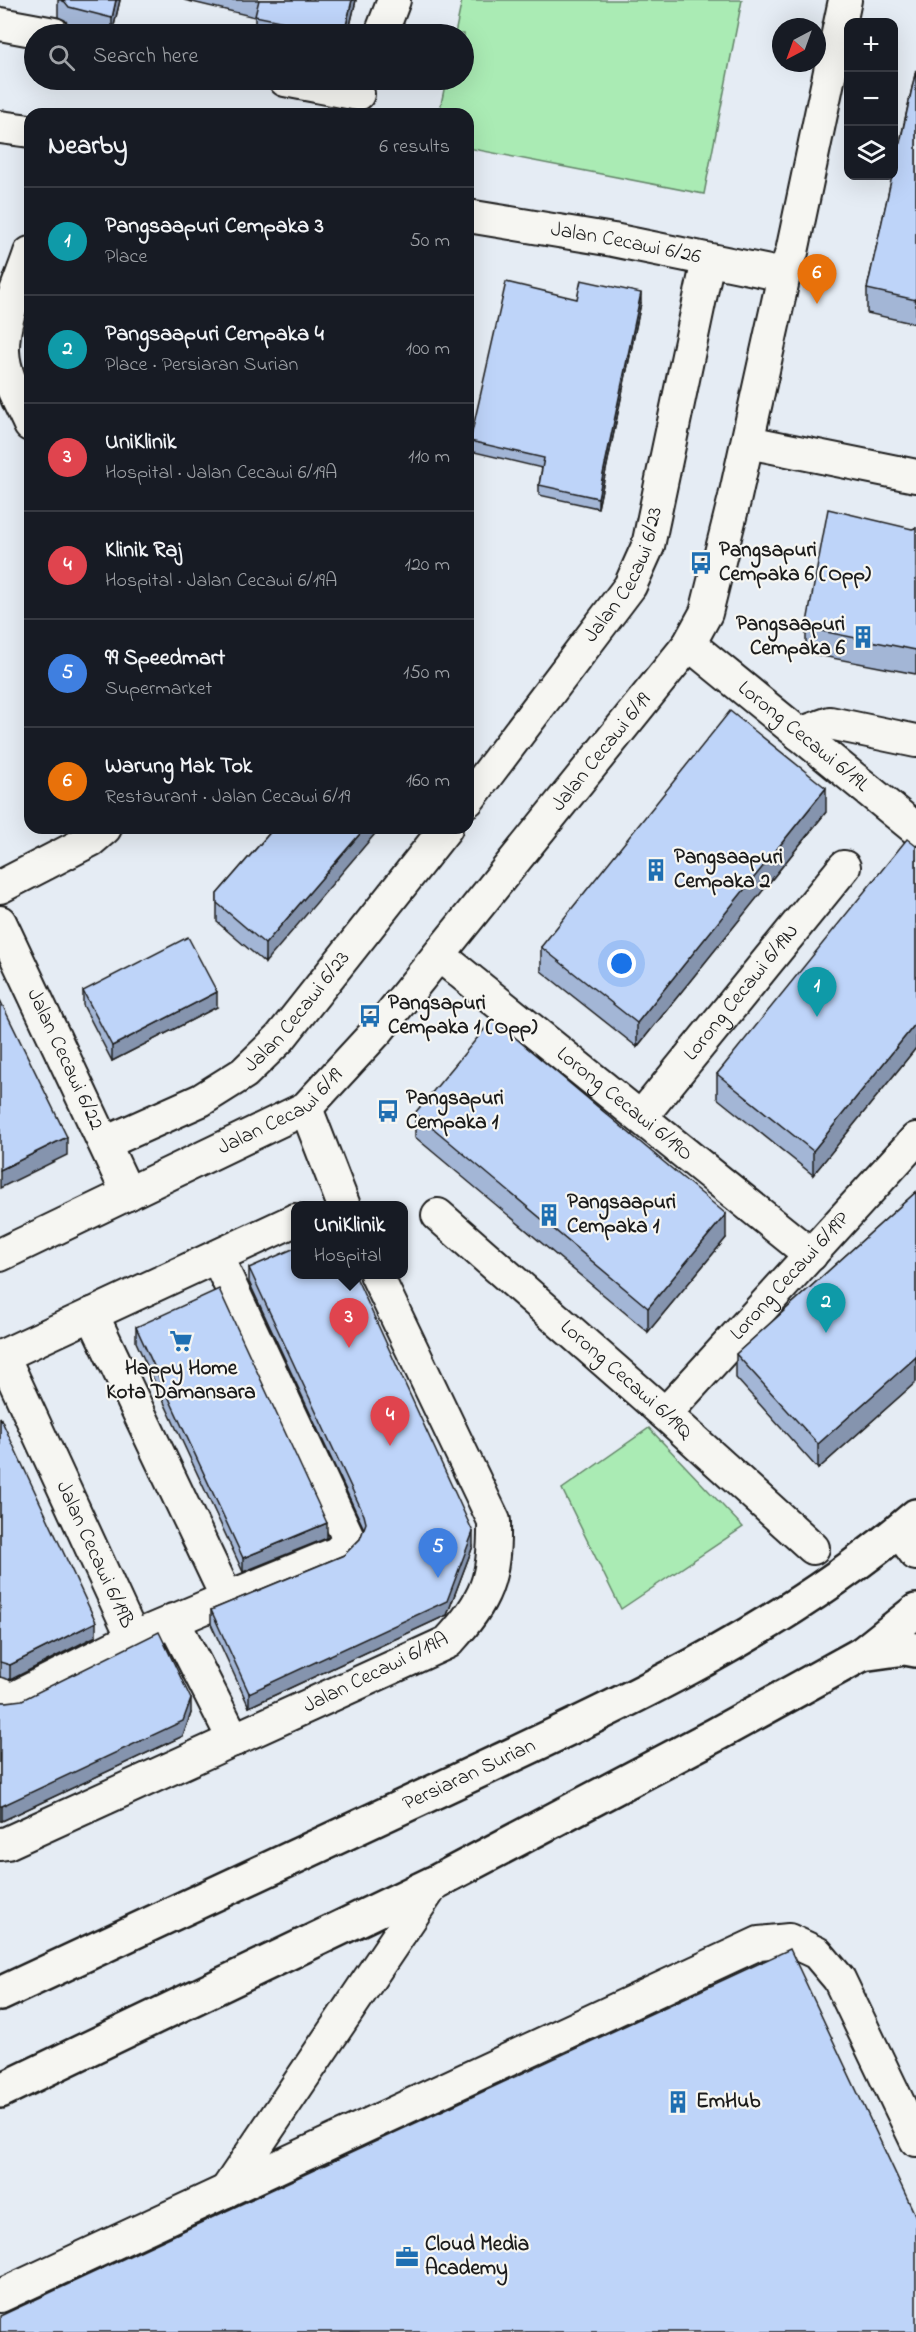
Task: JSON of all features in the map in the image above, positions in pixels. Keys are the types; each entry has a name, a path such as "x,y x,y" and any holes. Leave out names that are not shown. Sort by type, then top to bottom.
{"main road":[{"name":"Persiaran Surian","path":"0,1994 537,1743 698,1663 818,1593 910,1533"},
{"path":"0,2091 434,1883 715,1735 862,1654 916,1611"},
{"path":"862,1654 905,1648 916,1650"}],"street":[{"path":"385,24 394,0"},
{"name":"Jalan Cecawi 6/19","path":"0,1255 306,1108 378,1030 689,644 705,614 748,442 784,275 792,252 845,0"},
{"path":"0,24 24,28"},
{"path":"330,90 357,96"},
{"path":"0,127 24,130"},
{"name":"Jalan Cecawi 6/26","path":"474,217 613,240 784,275"},
{"name":"Jalan Cecawi 6/23","path":"474,792 630,586 648,546 708,260"},
{"path":"24,271 5,326 3,352 10,381 24,412"},
{"path":"748,442 916,476"},
{"name":"Lorong Cecawi 6/19L","path":"689,644 916,829"},
{"path":"800,734 830,723 916,741"},
{"path":"0,887 91,840 98,834"},
{"name":"Jalan Cecawi 6/23","path":"109,1152 244,1073 280,1038 441,834"},
{"name":"Lorong Cecawi 6/19N","path":"640,1117 844,867"},
{"name":"Jalan Cecawi 6/22","path":"0,922 128,1194"},
{"name":"Lorong Cecawi 6/19O","path":"439,955 811,1255"},
{"path":"306,1108 336,1201"},
{"name":"Lorong Cecawi 6/19P","path":"665,1414 916,1139"},
{"name":"Lorong Cecawi 6/19Q","path":"438,1215 665,1414 813,1548"},
{"path":"1,1356 291,1222"},
{"name":"Jalan Cecawi 6/19B","path":"1,1356 133,1638 337,1553 344,1546 348,1537 217,1257"},
{"name":"Jalan Cecawi 6/19A","path":"0,1844 7,1843 447,1642 466,1622 485,1592 495,1556 494,1521 378,1279"},
{"path":"92,1314 227,1598"},
{"path":"173,1620 234,1740"},
{"path":"0,1694 4,1699 14,1698 133,1638"},
{"path":"226,2191 434,1883"},
{"path":"0,2296 759,1943 789,1940 817,1953 839,1979 916,2140"}],"green space":[{"path":"462,0 742,0 704,194 474,149 474,108 440,108 444,90 474,90 474,24 457,24"},
{"path":"649,1428 743,1527 621,1609 562,1489"}],"building":[{"path":"61,0 116,0 112,18 69,7"},
{"path":"259,0 352,0 346,24 295,24 255,16"},
{"path":"916,70 916,300 867,289 891,180 898,180 898,152"},
{"path":"581,280 641,293 598,498 539,485 544,458 474,442 474,423 506,282 577,299"},
{"path":"828,509 912,529 916,528 916,650 806,628"},
{"path":"730,711 826,788 637,1023 541,947"},
{"path":"269,834 360,834 265,944 217,903 217,894"},
{"path":"907,839 916,846 916,1023 813,1151 717,1074"},
{"path":"188,937 217,992 112,1046 83,991"},
{"path":"0,1000 67,1137 0,1170"},
{"path":"493,1019 726,1214 648,1308 415,1113"},
{"path":"916,1192 916,1357 818,1444 736,1354"},
{"path":"291,1250 291,1279 357,1279 473,1532 447,1601 249,1693 211,1610 344,1555 360,1539 366,1523 249,1268"},
{"path":"219,1289 327,1523 243,1558 136,1327"},
{"path":"0,1417 96,1622 10,1665 0,1662"},
{"path":"159,1632 191,1699 183,1721 0,1806 0,1702 22,1700"},
{"name":"EmHub","path":"790,1949 916,2217 916,2332 0,2332 0,2316"}],"place":[{"name":"Warung Mak Tok","path":"817,304"},
{"name":"Pangsapuri Cempaka 6 (Opp)","path":"701,563"},
{"name":"Pangsaapuri Cempaka 6","path":"863,637"},
{"name":"Pangsaapuri Cempaka 2","path":"656,870"},
{"name":"Pangsapuri Cempaka 1 (Opp)","path":"370,1016"},
{"name":"Pangsaapuri Cempaka 3","path":"817,1017"},
{"name":"Pangsapuri Cempaka 1","path":"388,1111"},
{"name":"Pangsaapuri Cempaka 1","path":"549,1215"},
{"name":"Pangsaapuri Cempaka 4","path":"826,1333"},
{"name":"Happy Home Kota Damansara","path":"181,1341"},
{"name":"UniKlinik","path":"349,1348"},
{"name":"Klinik Raj","path":"390,1446"},
{"name":"99 Speedmart","path":"438,1578"},
{"name":"EmHub","path":"678,2102"},
{"name":"Cloud Media Academy","path":"407,2257"}]}
